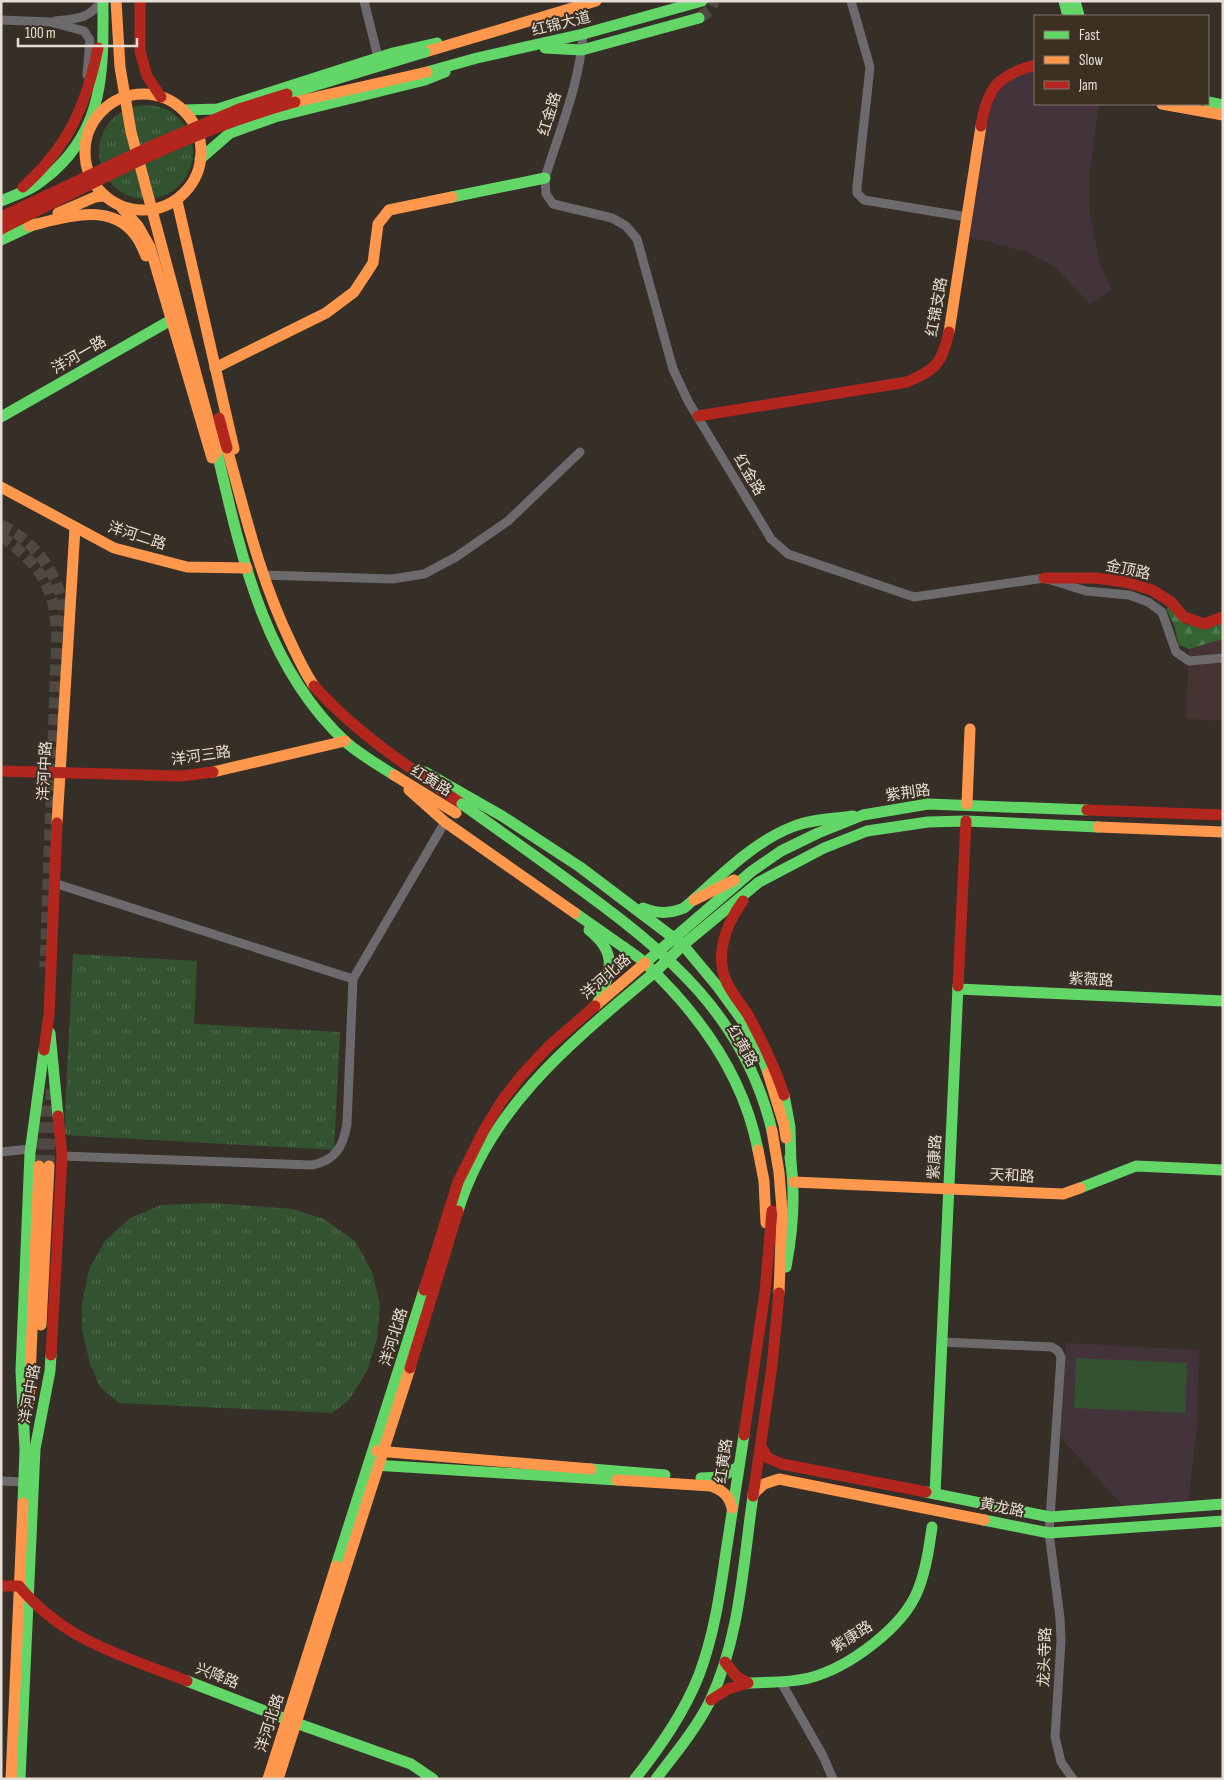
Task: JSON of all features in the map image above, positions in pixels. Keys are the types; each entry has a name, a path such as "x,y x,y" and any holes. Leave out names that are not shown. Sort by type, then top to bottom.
{"main road":[{"path":"102,1 104,59 102,84 85,140 85,161 91,180 103,196 135,220 144,233 210,453 230,513"},
{"path":"116,1 117,50 131,132 222,450 244,510"},
{"path":"126,1 126,47 139,130 222,450 230,513"},
{"path":"140,1 140,51 147,76 161,97"},
{"path":"549,15 564,1"},
{"name":"红锦大道","path":"1,217 158,143 239,109 596,1"},
{"name":"红锦大道","path":"1,229 105,178 222,125 282,106 583,34 702,1"},
{"path":"1064,1 1068,15"},
{"path":"1074,1 1078,15"},
{"path":"527,48 582,50 699,18"},
{"path":"15,195 49,162 68,134 90,84 103,21"},
{"path":"184,110 218,109 378,57 486,33"},
{"path":"200,159 230,133 275,117 425,80 478,58"},
{"name":"红锦支路","path":"698,416 907,382 928,373 944,353 949,331 983,114 988,97 999,80 1012,70 1034,65"},
{"path":"1,202 42,182 69,156 91,125 110,103 129,95 149,93 167,98 184,110 195,125 201,146 199,169 190,188 176,201 166,206 147,211 120,207"},
{"path":"1209,102 1223,105"},
{"path":"1168,105 1223,115"},
{"path":"215,368 326,313 354,292 373,263 378,224 389,210 545,178"},
{"path":"1,240 95,197 103,196"},
{"path":"176,201 234,444 244,510"},
{"path":"30,226 77,214 94,213 110,216 124,223 135,233 162,288"},
{"name":"洋河一路","path":"1,417 171,320"},
{"name":"洋河二路","path":"1,487 114,548 187,567 247,568"},
{"name":"红黄路","path":"244,510 274,608 313,684 345,719 630,939 668,971 697,1003 720,1034 739,1068 754,1103 764,1139 783,1243 780,1293 761,1447 735,1616 725,1662 710,1701 682,1746 656,1779"},
{"name":"红黄路","path":"230,513 260,612 285,665 299,689 345,741 388,772 459,808"},
{"name":"洋河中路","path":"20,1779 28,1597 30,1450 21,1371 30,1149 48,1015 59,773 75,528"},
{"name":"金顶路","path":"1044,578 1096,578 1124,582 1152,590 1171,602 1184,617 1204,624 1223,617"},
{"path":"967,804 970,729"},
{"name":"洋河三路","path":"1,771 181,776 206,774 345,741"},
{"path":"392,755 448,783 502,816 632,904 683,945 718,987 742,1020 764,1059 784,1125 794,1182 792,1239 780,1293"},
{"path":"388,772 445,822 537,884 645,963 656,972 689,1009 712,1041 732,1075 746,1107 757,1144 764,1181 765,1292"},
{"name":"紫荆路","path":"645,963 752,871 781,851 818,833 863,815 928,804 967,804 1223,815"},
{"path":"632,904 662,914 673,913 684,908 756,848 776,835 793,827 814,821 863,815"},
{"path":"656,972 683,945 759,882 824,848 867,831 928,822 966,821 1223,832"},
{"name":"紫康路","path":"935,1494 966,821"},
{"path":"694,900 752,871"},
{"path":"759,882 730,920 723,945 722,969 728,986 748,1015 782,1089 790,1120 791,1165"},
{"path":"537,884 600,939 606,948 609,972 596,1006"},
{"name":"洋河北路","path":"379,1451 458,1182 470,1157 501,1102 548,1047 645,963"},
{"name":"洋河北路","path":"268,1779 291,1721 466,1185 477,1159 506,1115 533,1081 558,1056 656,972"},
{"name":"紫薇路","path":"958,989 1223,1001"},
{"name":"洋河中路","path":"11,1779 24,1482 50,1371 62,1156 48,1015"},
{"path":"30,1450 44,1166"},
{"name":"天和路","path":"794,1182 1063,1194 1136,1166 1223,1170"},
{"name":"红黄路","path":"635,1779 666,1736 691,1694 705,1656 717,1613 777,1211"},
{"path":"761,1447 768,1458 782,1464"},
{"path":"379,1451 708,1478 725,1476 738,1467"},
{"path":"779,1479 773,1476 772,1470 775,1465 782,1464"},
{"name":"黄龙路","path":"782,1464 1050,1517 1223,1504"},
{"path":"374,1465 714,1486 726,1494 730,1500 732,1510"},
{"path":"753,1495 760,1486 769,1480 779,1479"},
{"name":"黄龙路","path":"779,1479 1049,1532 1223,1521"},
{"path":"920,1507 932,1527 940,1518 948,1513"},
{"name":"紫康路","path":"710,1701 723,1691 748,1683 780,1682 811,1678 841,1663 883,1636 905,1612 918,1591 927,1557 932,1527"},
{"path":"1,1586 19,1586"},
{"name":"兴降路","path":"19,1586 28,1597 56,1622 90,1643 291,1721 411,1764 433,1779"},
{"path":"725,1662 736,1676 748,1683"},
{"name":"洋河北路","path":"278,1779 291,1721"}],"street":[{"path":"50,22 85,16 92,13 102,1"},
{"path":"364,1 378,57"},
{"path":"851,1 870,67 857,187 860,197 864,200 967,217"},
{"path":"1,20 50,22 78,28 88,35 90,46 88,68 81,105"},
{"name":"红金路","path":"583,34 582,50 574,83 545,178 546,194 553,204 612,218 626,226 637,239 673,369 698,416 770,539 788,554 914,597 1044,578 1086,591 1129,595 1148,602 1162,612 1176,652 1189,661 1223,658"},
{"path":"263,575 392,579 424,574 456,557 508,521 580,452"},
{"path":"62,1156 312,1165 322,1163 330,1158 340,1147 345,1136 347,1124 353,979 445,822"},
{"path":"54,883 353,979"},
{"path":"1,1152 30,1149"},
{"name":"龙头寺路","path":"942,1342 1052,1347 1058,1351 1061,1357 1049,1532 1060,1618 1061,1641 1055,1738 1061,1762 1073,1779"},
{"path":"1,1481 24,1482"},
{"path":"780,1682 823,1756 833,1779"}],"shaded area":[{"path":"1034,70 1034,105 1099,105 1089,176 1090,215 1100,265 1112,290 1090,304 1055,267 1027,252 969,237 989,115 994,98 1002,83 1016,74"},
{"path":"1223,639 1223,721 1186,719 1189,649"},
{"path":"1066,1343 1199,1350 1197,1425 1188,1503 1124,1507 1060,1437"}],"green space":[{"path":"146,105 164,109 179,119 189,134 193,152 189,170 179,185 164,195 146,199 128,195 113,185 103,170 99,152 103,134 113,119 128,109"},
{"path":"1170,606 1185,624 1206,628 1223,622 1223,639 1189,649 1179,645 1174,625 1166,609"},
{"path":"73,954 197,961 194,1024 340,1032 334,1150 64,1135"},
{"path":"212,1203 293,1209 324,1219 355,1241 372,1272 380,1304 377,1339 367,1371 349,1400 332,1413 119,1403 100,1387 90,1364 82,1330 82,1305 89,1269 105,1241 130,1218 161,1205"},
{"path":"1076,1358 1187,1363 1185,1413 1074,1408"}],"tunnel":[{"path":"699,18 709,11 714,1"},
{"path":"1,525 31,545 46,564 61,597 66,627"},
{"path":"1,536 25,556 44,580 53,604 57,631 45,967"},
{"path":"49,1166 51,1088"},
{"path":"39,1166 41,1103"}],"traffic: fast":[{"path":"1,201 28,190 47,177 71,153 84,134 98,92 103,48 103,1"},
{"path":"427,72 477,58 583,34 702,1"},
{"path":"1064,1 1068,15"},
{"path":"1075,1 1079,15"},
{"path":"545,48 582,50 699,18"},
{"path":"184,110 218,109 393,53 437,43"},
{"path":"287,94 425,52"},
{"path":"200,159 230,133 275,117 425,80 445,72"},
{"path":"1209,102 1223,105"},
{"path":"452,197 545,178"},
{"path":"1,240 35,224"},
{"path":"1,417 171,320"},
{"path":"217,452 247,570 260,608 276,645 295,681 319,713 347,743 394,775"},
{"path":"425,772 502,816 580,867 683,945 718,987 742,1020 763,1059 768,1073"},
{"path":"462,804 548,865 641,936 671,962 698,990 722,1020 743,1053 760,1090 772,1131"},
{"path":"645,963 752,871 781,851 818,833 863,815 928,804 1087,810"},
{"path":"643,908 664,912 684,908 762,842 792,827 807,822 853,816"},
{"path":"655,972 683,945 759,882 824,848 867,831 928,822 966,821 1098,827"},
{"path":"575,913 643,961 684,1004 701,1026 717,1048 742,1097 758,1150"},
{"path":"589,930 605,947 608,955 608,972 598,1002"},
{"path":"458,1211 472,1173 491,1139 513,1107 566,1050 655,972"},
{"path":"935,1494 958,986"},
{"path":"958,989 1223,1001"},
{"path":"50,1033 58,1116"},
{"path":"23,1503 25,1450 21,1371 30,1153 44,1050"},
{"path":"784,1095 790,1127 791,1165"},
{"path":"786,1267 793,1212 790,1157"},
{"path":"1080,1188 1136,1166 1223,1170"},
{"path":"336,1566 424,1290"},
{"path":"20,1779 35,1449 50,1371 51,1355"},
{"path":"635,1779 679,1716 693,1689 704,1660 713,1630 719,1599 744,1435"},
{"path":"374,1465 617,1480"},
{"path":"701,1478 721,1477 738,1467"},
{"path":"591,1469 665,1475"},
{"path":"926,1492 1050,1517 1223,1504"},
{"path":"656,1779 698,1721 710,1701 720,1677 728,1652 739,1600 753,1496"},
{"path":"984,1520 1049,1533 1223,1521"},
{"path":"748,1683 786,1682 809,1678 840,1665 872,1645 887,1632 911,1604 921,1582 932,1527"},
{"path":"187,1681 296,1723 411,1764 433,1779"}],"traffic: slow":[{"path":"116,1 120,67 131,132 217,452"},
{"path":"425,52 596,1"},
{"path":"295,102 427,72"},
{"path":"143,94 165,98 175,103 184,111 192,120 197,130 201,152 197,174 192,184 184,193 175,201 165,206 143,210 121,206 111,201 102,193 94,184 89,174 85,152 89,130 94,120 102,111 111,103 121,98 143,94"},
{"path":"1168,105 1223,115"},
{"path":"949,332 981,126"},
{"path":"58,213 95,197 103,196"},
{"path":"215,368 326,313 354,292 373,263 378,224 389,210 452,197"},
{"path":"177,201 234,449"},
{"path":"122,208 138,226 150,247 212,458"},
{"path":"29,226 71,216 99,215 113,218 125,225 135,235 146,256"},
{"path":"227,448 254,547 271,596 296,654 314,686"},
{"path":"1,487 114,548 187,567 247,568"},
{"path":"57,823 75,528"},
{"path":"967,804 970,729"},
{"path":"213,772 345,741"},
{"path":"394,775 456,813"},
{"path":"409,790 445,822 575,913"},
{"path":"1098,827 1223,832"},
{"path":"694,900 734,880"},
{"path":"595,1006 645,963"},
{"path":"768,1073 784,1125 786,1138"},
{"path":"772,1131 779,1172 782,1210"},
{"path":"758,1150 764,1181 766,1223"},
{"path":"29,1401 39,1166"},
{"path":"41,1325 49,1166"},
{"path":"794,1182 1063,1194 1080,1188"},
{"path":"779,1293 782,1210"},
{"path":"278,1779 410,1368"},
{"path":"377,1451 591,1469"},
{"path":"753,1494 764,1484 779,1479 984,1520"},
{"path":"617,1480 711,1486 725,1494 732,1508"},
{"path":"11,1779 23,1503"},
{"path":"268,1779 336,1566"}],"traffic: jam":[{"path":"140,1 140,51 147,76 161,97"},
{"path":"23,187 52,157 73,124 88,89 98,48"},
{"path":"981,126 987,102 996,85 1012,73 1034,65"},
{"path":"1,217 158,143 239,109 287,94"},
{"path":"1,229 109,175 182,142 219,127 295,102"},
{"path":"698,416 907,382 925,373 936,364 944,351 949,332"},
{"path":"219,418 227,448"},
{"path":"1044,578 1096,578 1125,582 1152,590 1171,602 1184,617 1204,624 1223,617"},
{"path":"314,686 366,735 462,804"},
{"path":"1,771 181,776 213,772"},
{"path":"1087,810 1223,815"},
{"path":"958,986 966,821"},
{"path":"44,1050 49,1015 57,823"},
{"path":"743,901 731,920 724,940 722,951 723,972 729,987 748,1015 763,1044 777,1074 784,1095"},
{"path":"424,1290 458,1182 484,1130 501,1102 521,1076 548,1047 595,1006"},
{"path":"51,1355 62,1156 58,1116"},
{"path":"410,1368 458,1211"},
{"path":"744,1435 765,1292 772,1211"},
{"path":"753,1496 772,1366 779,1293"},
{"path":"761,1447 768,1458 782,1464 926,1492"},
{"path":"1,1586 19,1586 55,1621 96,1645 187,1681"},
{"path":"711,1700 728,1689 748,1683 736,1676 725,1662"}]}
